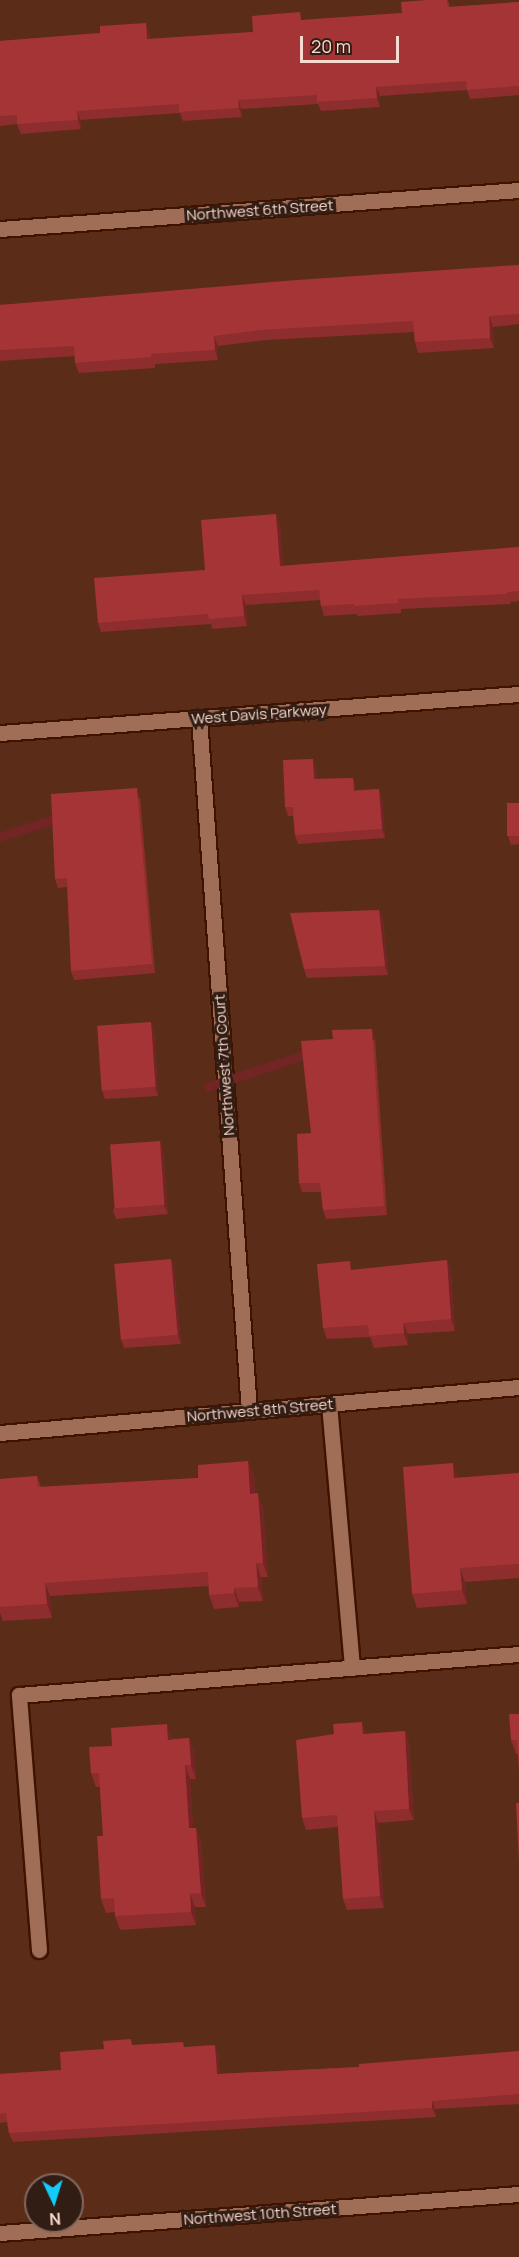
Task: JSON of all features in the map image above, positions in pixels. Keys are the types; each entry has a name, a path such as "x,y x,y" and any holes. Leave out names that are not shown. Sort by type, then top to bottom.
{"street":[{"name":"Northwest 6th Street","path":"0,229 519,190"},
{"name":"West Davis Parkway","path":"0,733 519,694"},
{"name":"Northwest 7th Court","path":"199,718 249,1411"},
{"name":"Northwest 8th Street","path":"0,1433 519,1387"},
{"path":"328,1404 352,1668"},
{"path":"39,1950 19,1695 519,1654"},
{"name":"Northwest 10th Street","path":"0,2233 519,2194"}],"building":[{"path":"447,0 448,7 519,2 519,86 467,90 466,81 376,87 377,98 317,102 317,95 238,100 239,108 179,112 179,104 77,111 78,120 17,124 17,115 0,116 0,41 100,33 100,26 146,23 147,39 253,32 252,16 300,12 301,20 402,13 401,2"},
{"path":"519,265 519,314 489,316 490,338 415,342 413,321 262,330 214,336 215,350 151,354 151,357 75,363 74,346 0,350 0,305 297,280"},
{"path":"276,514 280,566 519,547 519,591 507,592 507,594 398,599 398,603 354,606 354,604 321,606 319,590 242,595 244,616 209,619 208,614 98,623 94,578 205,570 201,520"},
{"path":"313,759 314,779 353,778 354,791 379,789 382,829 295,835 293,807 285,807 283,760"},
{"path":"137,788 152,964 71,971 67,878 55,879 51,794"},
{"path":"507,803 519,803 519,836 507,836"},
{"path":"379,910 385,966 304,969 290,913"},
{"path":"151,1022 156,1087 102,1091 97,1026"},
{"path":"372,1029 384,1206 323,1210 320,1183 299,1183 297,1134 311,1133 301,1041 333,1039 332,1030"},
{"path":"160,1141 164,1205 115,1208 110,1144"},
{"path":"171,1259 178,1335 121,1340 114,1264"},
{"path":"447,1260 451,1319 403,1323 404,1333 369,1336 368,1325 323,1328 317,1264 350,1261 351,1270"},
{"path":"248,1461 250,1494 258,1493 263,1563 256,1563 258,1587 234,1588 234,1593 209,1595 208,1572 45,1583 47,1604 0,1607 0,1479 37,1476 38,1487 198,1478 198,1465"},
{"path":"453,1463 454,1478 519,1473 519,1564 460,1568 462,1590 412,1594 403,1467"},
{"path":"509,1714 519,1714 519,1770 517,1740 511,1740"},
{"path":"362,1722 363,1734 405,1731 409,1809 374,1811 380,1896 343,1899 337,1815 302,1818 296,1740 334,1734 333,1724"},
{"path":"167,1724 168,1740 189,1738 191,1765 185,1765 189,1828 196,1828 201,1893 190,1894 191,1912 115,1916 114,1898 101,1899 97,1836 103,1836 99,1773 91,1773 89,1747 112,1746 111,1728"},
{"path":"516,1803 519,1803 519,1862"},
{"path":"131,2039 132,2045 183,2042 184,2047 215,2045 217,2074 359,2067 359,2064 519,2051 519,2094 432,2101 432,2108 9,2133 6,2113 0,2114 0,2074 61,2070 60,2052 104,2049 103,2041"}]}
